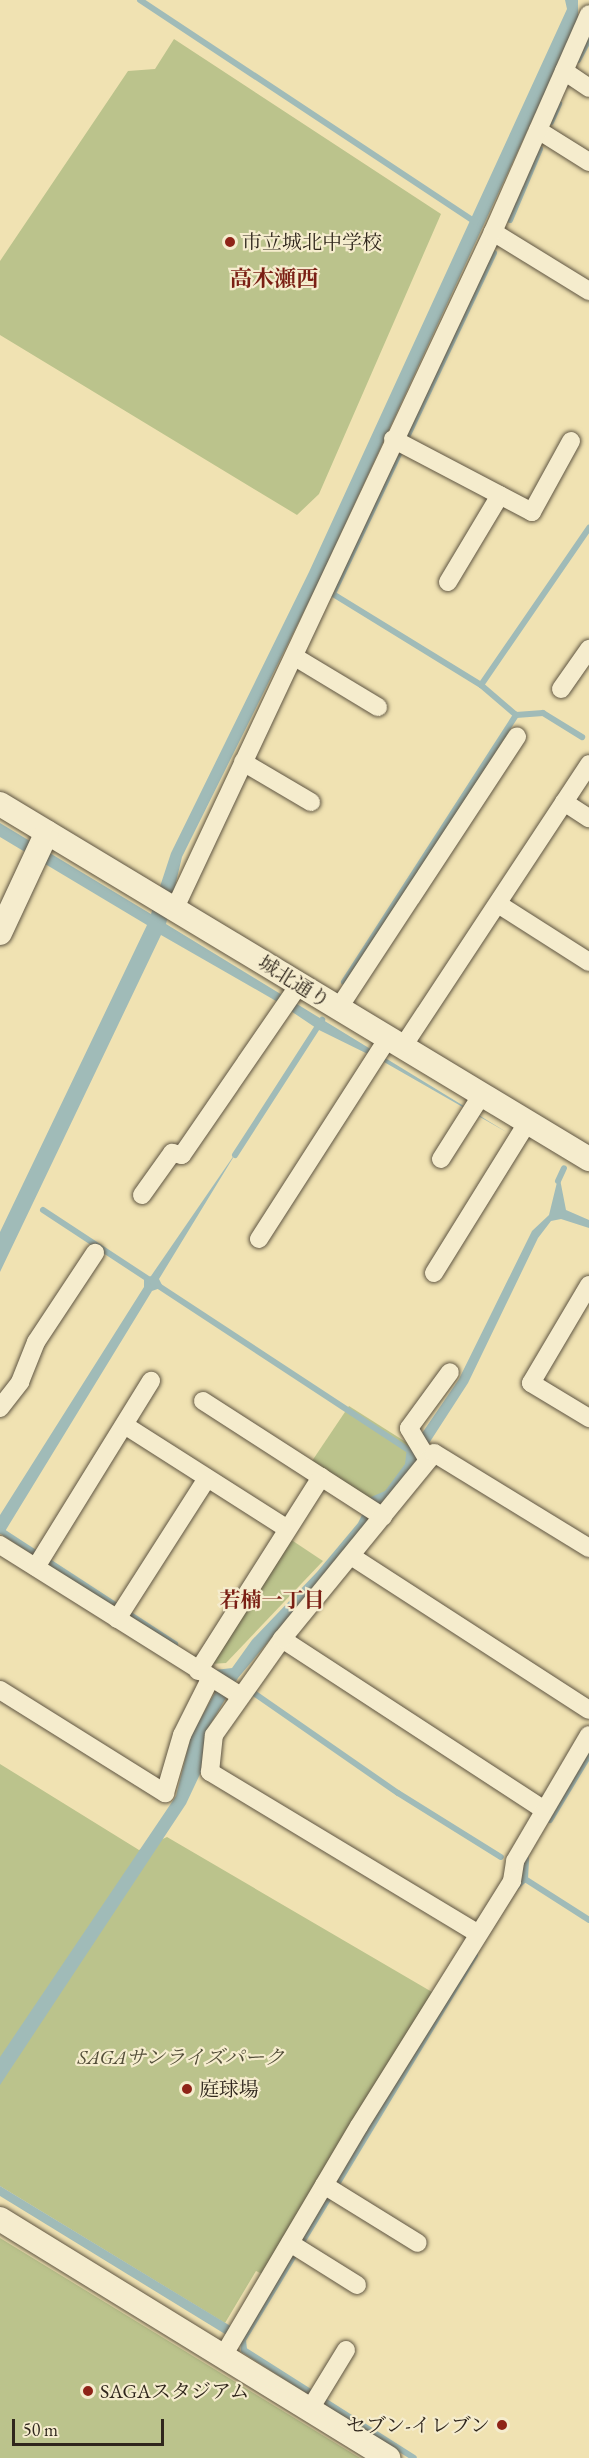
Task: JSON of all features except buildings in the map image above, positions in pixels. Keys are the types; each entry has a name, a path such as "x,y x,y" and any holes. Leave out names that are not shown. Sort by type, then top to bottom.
{"street":[{"path":"175,908 295,657 393,439 493,232 589,14"},
{"path":"564,71 589,88"},
{"path":"538,130 589,162"},
{"path":"493,232 589,291"},
{"path":"393,439 532,512 571,441"},
{"path":"448,582 500,495"},
{"path":"561,690 589,649"},
{"path":"295,657 378,707"},
{"path":"338,1009 517,737"},
{"path":"243,762 311,802"},
{"path":"259,1239 385,1051 498,904 589,764"},
{"path":"564,802 589,818"},
{"name":"城北通り","path":"0,804 40,846 153,894 296,991 338,1009 385,1051 474,1107 527,1123 589,1159"},
{"path":"0,933 40,846"},
{"path":"498,904 589,962"},
{"path":"142,1195 172,1153 182,1155 296,991"},
{"path":"441,1159 474,1107"},
{"path":"434,1273 527,1123"},
{"path":"0,1408 20,1382 36,1342 95,1253"},
{"path":"589,1286 531,1383 589,1418"},
{"path":"426,1456 409,1428 450,1372"},
{"path":"41,1560 126,1426 151,1381"},
{"path":"203,1401 383,1517"},
{"path":"126,1426 286,1528"},
{"path":"477,1933 210,1772 214,1735 282,1639 383,1517 426,1456 434,1453 589,1548"},
{"path":"0,1690 165,1793 205,1669 286,1528 321,1477"},
{"path":"122,1612 207,1479"},
{"path":"0,1545 41,1560 122,1612 241,1696"},
{"path":"351,1556 589,1710"},
{"path":"282,1639 543,1809"},
{"path":"226,2350 296,2247 331,2189 477,1933 512,1881 515,1861 543,1809 589,1735"},
{"path":"331,2189 418,2243"},
{"path":"0,2219 226,2350 310,2409 388,2458"},
{"path":"296,2247 357,2284"},
{"path":"310,2409 346,2350"}],"green space":[{"path":"174,39 441,214 319,494 297,515 0,335 0,261 128,71 155,69"},
{"path":"349,1406 420,1451 398,1482 374,1502 312,1461"},
{"path":"287,1537 323,1561 226,1663 210,1664"},
{"name":"SAGAサンライズパーク","path":"0,1764 139,1850 167,1837 432,1992 264,2275 256,2271 225,2323 0,2186"},
{"path":"0,2238 360,2458 0,2458"}],"water":[{"path":"565,0 578,0 578,21 317,585 182,857 166,924 508,1133 384,1062 319,1030 276,1001 161,935 0,1272 0,1232 147,925 0,837 0,823 151,914 171,853 309,572 567,9"},
{"path":"239,1148 159,1279 163,1287 152,1291 4,1533 0,1534 0,1515 144,1287 144,1279 151,1276"},
{"path":"559,1174 566,1210 589,1220 589,1228 561,1219 551,1221 538,1238 468,1383 413,1468 238,1678 205,1733 201,1772 186,1804 0,2085 0,2057 176,1796 191,1736 223,1678 215,1670 232,1668 252,1640 317,1572 358,1523 371,1497 385,1491 405,1464 407,1447 414,1445 459,1379 532,1231 549,1215"},
{"path":"0,2186 242,2333 238,2342 0,2196"}],"waterway":[{"path":"140,0 475,222"},
{"path":"578,60 589,39"},
{"path":"551,122 559,104"},
{"path":"510,220 540,149"},
{"path":"494,253 333,594 481,685 516,715 543,713 582,737"},
{"path":"481,685 589,528"},
{"path":"344,982 516,715"},
{"path":"235,1155 322,1020"},
{"path":"558,1181 564,1168"},
{"path":"43,1210 410,1451"},
{"path":"0,1530 175,1644"},
{"path":"251,1691 398,1793 501,1857"},
{"path":"550,1820 589,1755"},
{"path":"525,1879 526,1859"},
{"path":"515,1888 525,1879 589,1920"},
{"path":"238,2336 243,2340 475,1956"},
{"path":"243,2340 244,2350 414,2458"}],"place":[{"name":"市立城北中学校","path":"230,242"},
{"name":"庭球場","path":"187,2089"},
{"name":"SAGAスタジアム","path":"88,2391"},
{"name":"セブン-イレブン","path":"502,2425"}],"district":[{"name":"高木瀬西","path":"274,279"},
{"name":"若楠一丁目","path":"272,1600"}]}
